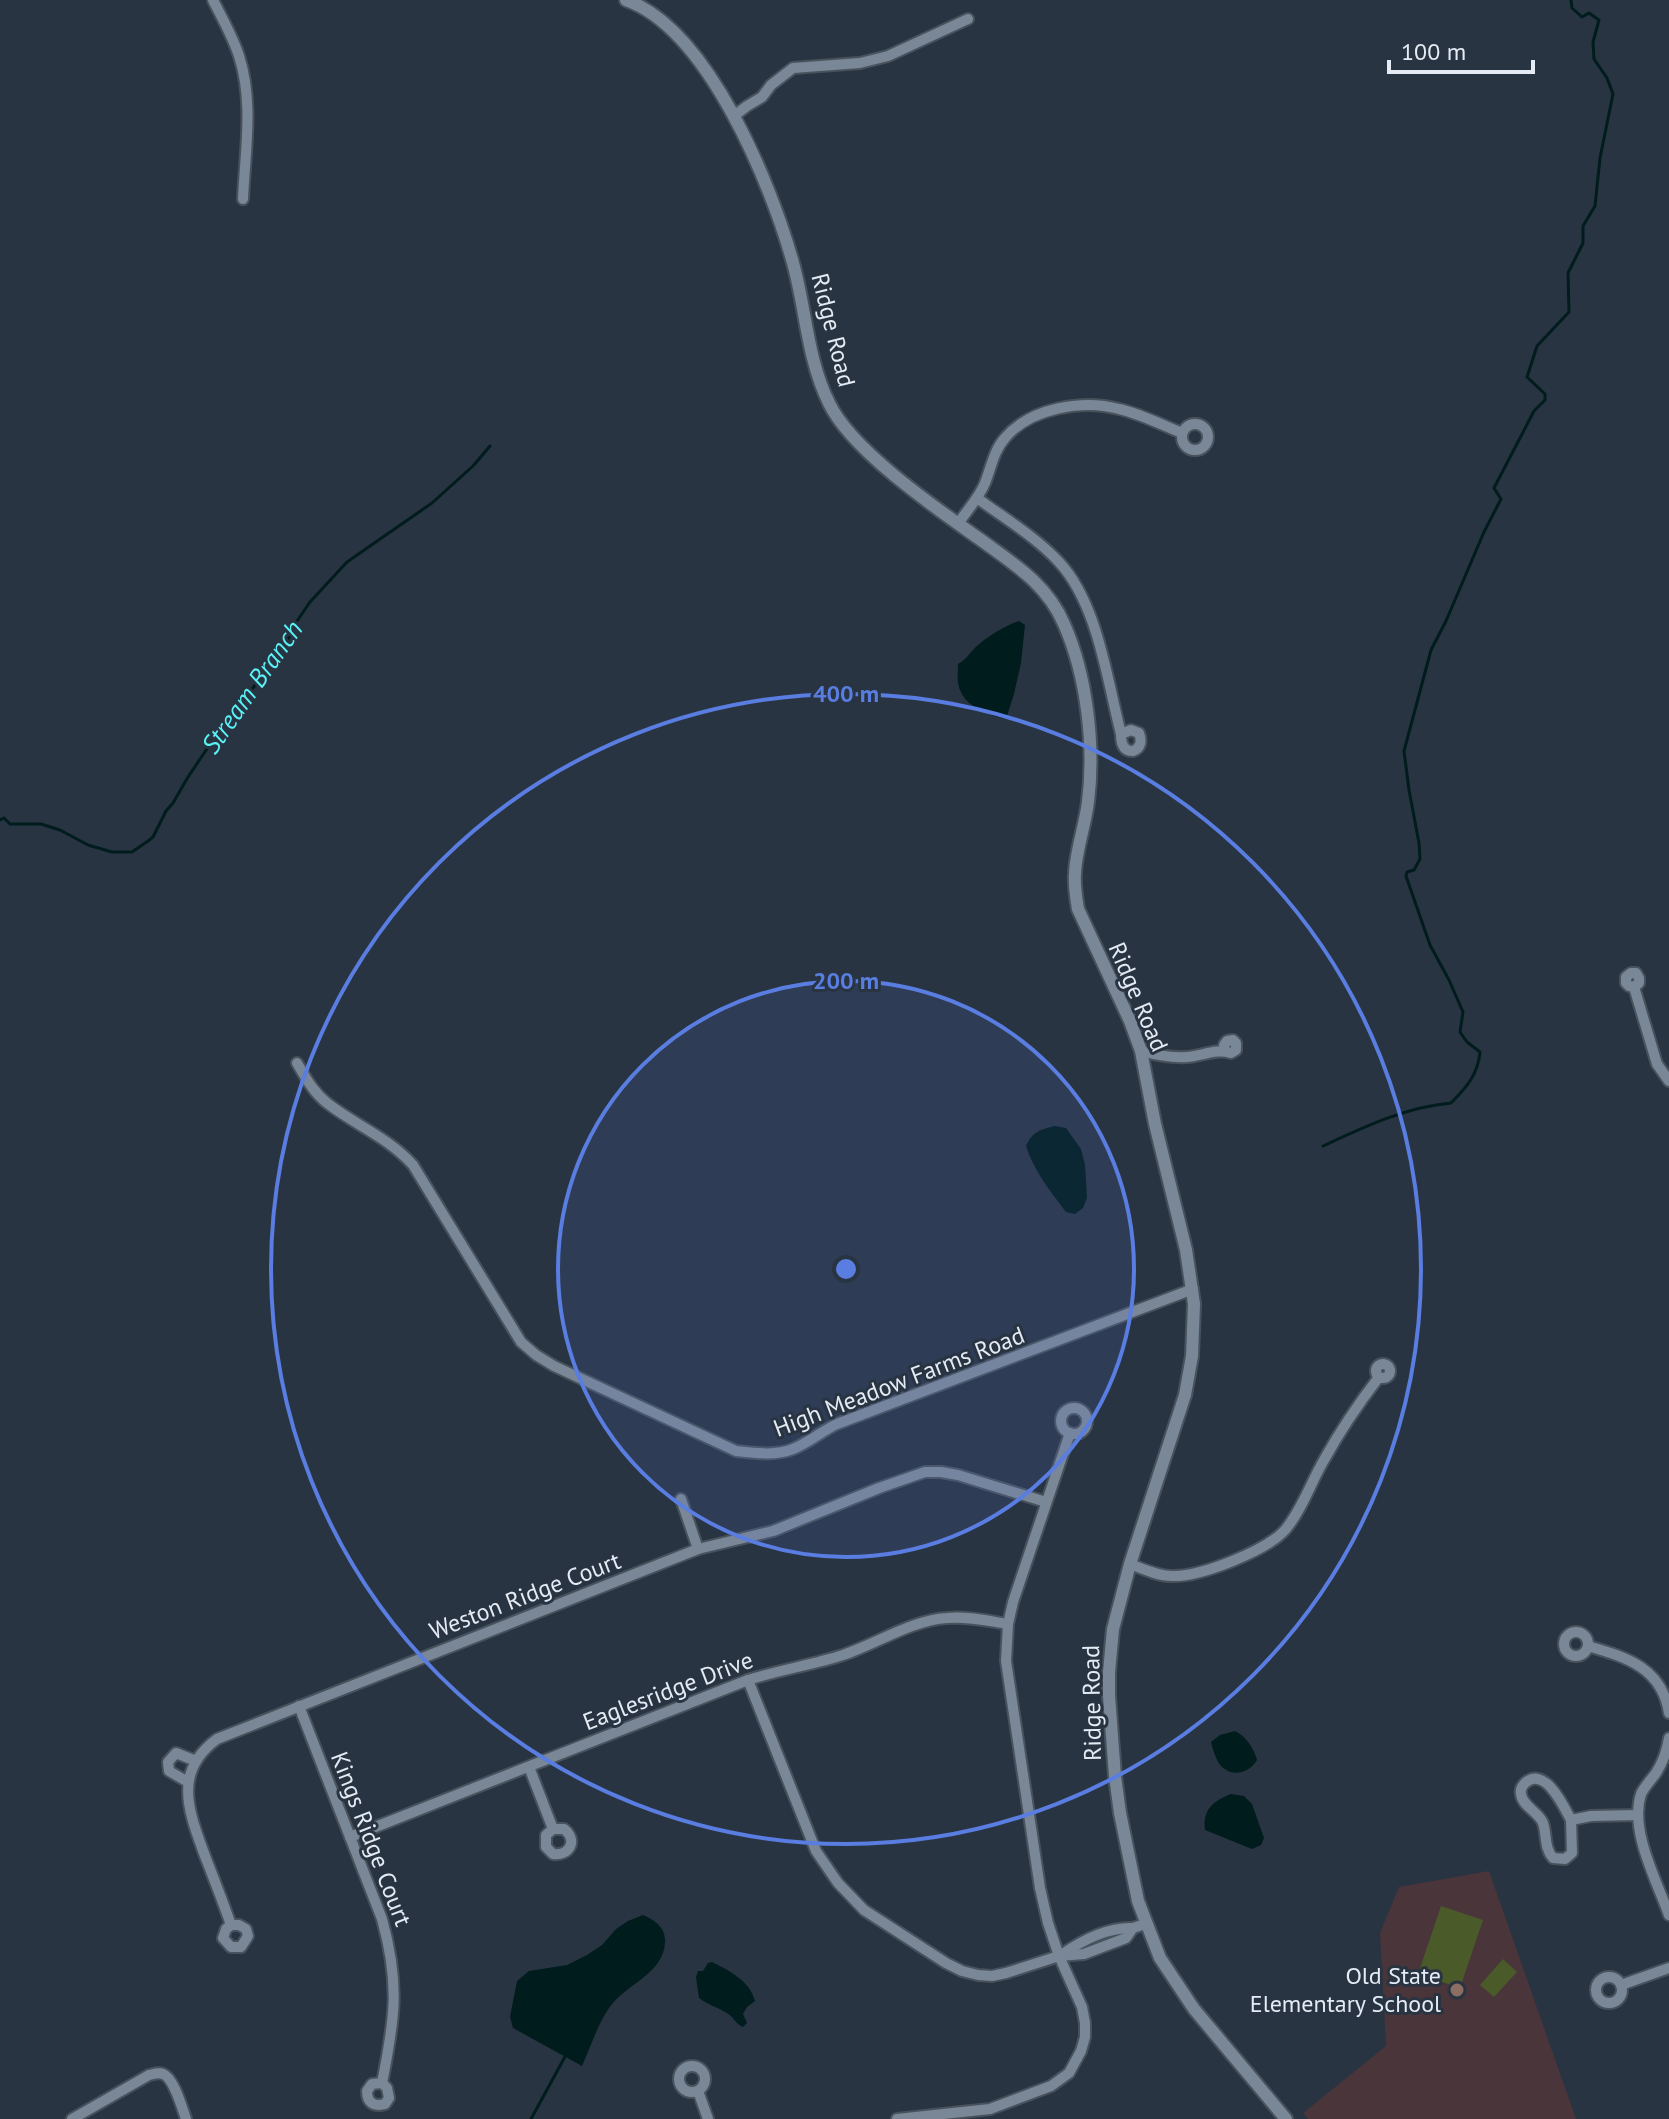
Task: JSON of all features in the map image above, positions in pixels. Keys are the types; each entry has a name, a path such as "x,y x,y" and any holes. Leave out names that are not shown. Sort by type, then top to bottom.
{"street":[{"path":"213,0 239,55 245,80 248,100 243,199"},
{"name":"Ridge Road","path":"626,0 652,12 667,24 715,82 734,116 780,221 794,265 809,343 829,405 850,435 883,465 1043,588 1055,605 1070,639 1083,685 1091,770 1075,871 1078,909 1141,1051 1193,1289 1192,1356 1185,1395 1130,1564 1113,1629 1109,1696 1120,1813 1138,1901 1139,1926 1194,2009 1286,2119"},
{"path":"734,116 762,97 793,68 874,60 968,19"},
{"path":"958,524 977,498 1003,439 1022,423 1048,412 1075,406 1104,406 1182,433"},
{"path":"977,498 1044,548 1074,581 1090,610 1121,734"},
{"path":"1634,987 1657,1064 1669,1081"},
{"path":"1141,1051 1186,1057 1225,1050"},
{"name":"High Meadow Farms Road","path":"297,1063 311,1087 326,1103 400,1150 413,1165 521,1342 554,1366 736,1451 767,1454 795,1448 837,1424 1193,1289"},
{"path":"1130,1564 1172,1576 1186,1575 1225,1563 1271,1543 1291,1523 1331,1448 1379,1377"},
{"path":"897,2119 990,2109 1051,2086 1069,2073 1085,2037 1082,2007 1059,1956 1040,1888 1007,1670 1008,1624 1013,1602 1070,1433"},
{"name":"Weston Ridge Court","path":"231,1925 187,1800 188,1782 196,1761 207,1746 217,1739 698,1549 773,1531 925,1472 958,1475 1046,1502"},
{"path":"681,1499 698,1549"},
{"name":"Eaglesridge Drive","path":"350,1837 748,1680 851,1652 930,1620 960,1618 1008,1624"},
{"path":"1588,1646 1619,1655 1644,1669 1661,1690 1669,1713"},
{"path":"748,1680 816,1851 838,1883 864,1910 946,1963 962,1971 992,1976 1059,1956 1084,1954 1126,1938 1139,1926"},
{"name":"Kings Ridge Court","path":"299,1706 382,1919 393,1968 393,2030 382,2083"},
{"path":"1669,1738 1667,1752 1642,1792 1638,1815 1642,1843 1669,1915"},
{"path":"188,1782 169,1771 168,1762 176,1753 196,1761"},
{"path":"529,1767 553,1829"},
{"path":"1529,1780 1543,1780 1558,1797 1571,1820 1572,1853 1565,1859 1553,1858 1547,1851 1540,1817 1521,1798 1523,1785 1529,1780"},
{"path":"1571,1820 1591,1816 1638,1815"},
{"path":"1621,1985 1669,1968"},
{"path":"72,2119 149,2075 165,2075 171,2081 186,2119"},
{"path":"698,2091 708,2119"}],"shaded area":[{"path":"1019,621 1025,625 1021,663 1006,719 993,716 968,702 958,685 958,664 978,645"},
{"path":"1055,1126 1066,1128 1081,1149 1085,1165 1087,1198 1083,1208 1075,1214 1066,1212 1048,1188 1026,1146 1038,1132"},
{"path":"1235,1731 1249,1743 1257,1760 1237,1773 1220,1765 1211,1742 1220,1735"},
{"path":"1231,1794 1244,1796 1252,1804 1264,1838 1261,1845 1252,1849 1205,1830 1205,1817 1210,1807"},
{"name":"Old State Elementary School","path":"1489,1871 1576,2119 1308,2119 1303,2113 1386,2046 1380,1933 1399,1887"},
{"path":"643,1915 662,1929 665,1937 663,1952 653,1969 608,2009 582,2066 513,2028 510,2017 517,1981 529,1971 567,1965 587,1955 602,1945 616,1929"},
{"path":"712,1962 738,1977 752,1994 755,2001 743,2014 747,2023 743,2027 729,2014 699,1998 698,1971 703,1971"}],"green space":[{"path":"1441,1906 1483,1920 1460,1988 1418,1974"},
{"path":"1503,1959 1517,1972 1494,1997 1480,1985"}],"waterway":[{"path":"1323,1146 1402,1113 1451,1103 1471,1080 1479,1060 1480,1052 1460,1032 1463,1012 1430,945 1406,876 1420,859 1404,751 1431,650 1501,499 1494,488 1534,411 1545,400 1545,394 1527,377 1537,346 1569,312 1568,273 1583,243 1583,226 1595,206 1600,158 1613,94 1594,59 1593,42 1599,20 1589,13 1582,17 1572,8 1571,0"},
{"name":"Stream Branch","path":"0,820 4,818 10,824 41,824 112,852 132,852 148,841 223,725 270,664 276,650 296,631 295,624 310,602 347,562 432,503 490,446"},
{"path":"531,2119 567,2053"}],"place":[{"name":"Old State Elementary School","path":"1457,1990"}]}
